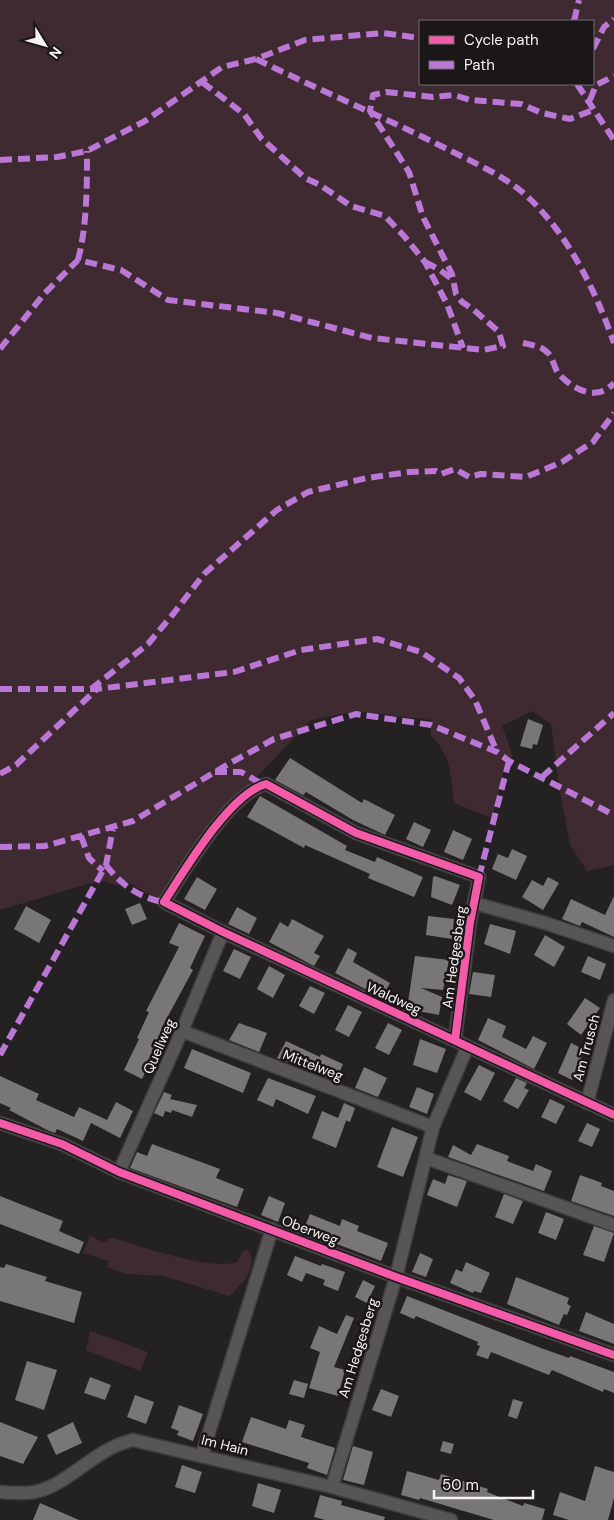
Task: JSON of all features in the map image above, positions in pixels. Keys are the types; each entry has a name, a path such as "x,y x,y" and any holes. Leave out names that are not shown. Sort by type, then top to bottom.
{"street":[{"name":"Am Hedgesberg","path":"164,902 194,855 231,808 259,786 266,784 356,833 479,877 455,1040"},
{"name":"Waldweg","path":"164,902 223,932 455,1040 467,1048 614,1115"},
{"path":"474,903 545,922 614,946"},
{"name":"Quellweg","path":"119,1172 182,1032 223,932"},
{"name":"Am Trusch","path":"587,1103 614,1000"},
{"name":"Mittelweg","path":"182,1032 433,1127"},
{"name":"Am Hedgesberg","path":"332,1487 396,1277 433,1127 467,1048"},
{"name":"Oberweg","path":"0,1123 62,1144 119,1172 396,1277 614,1355"},
{"path":"426,1158 614,1225"},
{"path":"202,1455 272,1229"},
{"name":"Im Hain","path":"0,1492 30,1492 47,1488 107,1448 133,1440 332,1487 452,1520"}],"shaded area":[{"path":"0,0 614,0 614,865 587,871 570,845 559,785 551,724 532,711 502,726 513,757 507,758 492,818 454,803 449,766 443,750 431,736 431,720 357,711 311,720 254,780 256,785 160,897 151,896 127,881 119,886 104,881 0,910"},
{"path":"90,1235 103,1243 110,1238 114,1238 178,1257 214,1264 228,1264 238,1261 242,1252 247,1249 251,1255 251,1268 244,1281 229,1296 164,1276 126,1274 107,1267 108,1261 83,1253"},
{"path":"90,1331 148,1352 140,1371 86,1350"}],"building":[{"path":"528,719 543,725 537,745 533,744 532,749 520,746"},
{"path":"290,758 362,803 364,799 395,815 385,835 353,820 306,792 303,795 275,780"},
{"path":"260,796 347,846 345,850 375,862 377,857 423,877 414,897 368,878 370,874 305,845 304,848 247,817"},
{"path":"414,822 431,830 423,847 406,839"},
{"path":"453,830 472,839 463,860 444,852"},
{"path":"512,849 527,856 516,880 492,869 498,854 508,858"},
{"path":"435,876 460,885 452,905 431,897 433,877"},
{"path":"197,877 217,889 205,910 184,899"},
{"path":"548,877 559,883 543,910 522,897 532,880 543,886"},
{"path":"614,896 614,937 582,922 580,926 562,919 571,899 605,915"},
{"path":"140,903 147,919 132,925 125,909"},
{"path":"26,906 51,920 39,943 14,929"},
{"path":"237,907 257,918 249,934 228,924"},
{"path":"428,916 454,919 452,939 426,935"},
{"path":"292,919 324,936 314,953 320,956 314,966 269,942 280,922 288,927"},
{"path":"179,923 205,936 190,968 193,970 161,1029 163,1029 142,1079 124,1070 139,1039 137,1038 149,1012 146,1011 179,947 169,943"},
{"path":"490,924 516,931 510,954 484,944"},
{"path":"545,935 565,947 554,967 534,955"},
{"path":"348,948 357,953 353,962 390,983 382,998 335,973"},
{"path":"234,949 251,957 240,979 223,971"},
{"path":"415,956 449,960 443,990 421,988 442,997 439,1015 407,1009"},
{"path":"588,956 606,964 600,980 581,972"},
{"path":"269,966 285,975 273,998 257,989"},
{"path":"473,972 495,975 491,997 469,994"},
{"path":"310,986 325,993 314,1014 299,1006"},
{"path":"585,998 600,1008 581,1035 567,1024"},
{"path":"348,1005 362,1012 349,1037 335,1030"},
{"path":"488,1018 506,1026 502,1037 526,1049 533,1036 547,1043 534,1069 478,1040"},
{"path":"239,1023 267,1033 259,1052 229,1040"},
{"path":"388,1023 402,1030 389,1055 375,1048"},
{"path":"420,1039 446,1049 437,1073 413,1065"},
{"path":"286,1041 320,1057 321,1054 343,1064 336,1081 277,1058"},
{"path":"571,1043 585,1050 572,1080 558,1073"},
{"path":"192,1049 251,1073 243,1093 184,1068"},
{"path":"479,1065 495,1073 481,1101 464,1092"},
{"path":"364,1067 387,1078 378,1097 355,1088"},
{"path":"0,1076 39,1094 36,1100 74,1117 79,1107 107,1120 116,1102 133,1111 120,1138 91,1123 83,1141 57,1129 55,1133 47,1130 9,1110 11,1108 0,1103"},
{"path":"268,1078 316,1096 308,1114 276,1099 273,1107 257,1100"},
{"path":"516,1078 527,1083 524,1088 529,1090 518,1109 503,1101"},
{"path":"417,1087 434,1094 427,1114 409,1107"},
{"path":"164,1092 172,1095 170,1099 197,1105 192,1117 172,1110 171,1113 165,1111 163,1117 154,1113"},
{"path":"550,1099 565,1106 556,1124 541,1117"},
{"path":"344,1103 355,1108 350,1122 345,1120 336,1148 312,1138 322,1111 338,1118"},
{"path":"587,1123 600,1129 592,1147 578,1141"},
{"path":"392,1127 418,1137 403,1177 377,1167"},
{"path":"152,1144 220,1169 216,1178 244,1189 237,1207 130,1168 137,1152 147,1156"},
{"path":"477,1144 509,1156 507,1161 533,1171 536,1164 552,1171 544,1191 448,1157 453,1145 471,1155"},
{"path":"448,1175 467,1181 457,1207 427,1195 433,1179 445,1184"},
{"path":"580,1175 602,1183 601,1186 614,1191 614,1216 571,1201"},
{"path":"504,1194 523,1201 513,1224 495,1217"},
{"path":"0,1196 63,1221 59,1231 84,1242 79,1254 0,1224"},
{"path":"269,1196 285,1203 278,1222 261,1215"},
{"path":"546,1212 564,1219 556,1240 538,1233"},
{"path":"310,1214 340,1226 342,1219 359,1226 357,1231 388,1243 381,1261 303,1231"},
{"path":"594,1226 614,1233 604,1262 583,1255"},
{"path":"420,1253 433,1259 426,1277 412,1272"},
{"path":"295,1256 321,1266 322,1264 345,1272 338,1291 323,1285 325,1280 306,1273 302,1282 287,1275"},
{"path":"466,1262 490,1273 481,1293 474,1291 473,1293 450,1283 456,1269 462,1272"},
{"path":"6,1264 47,1277 45,1281 82,1292 74,1323 0,1301 0,1267 4,1268"},
{"path":"516,1277 569,1298 567,1304 571,1306 567,1315 564,1314 559,1325 507,1304"},
{"path":"363,1280 375,1286 367,1303 355,1297"},
{"path":"407,1296 541,1348 614,1372 614,1393 604,1389 603,1392 552,1370 549,1375 491,1352 488,1359 476,1355 480,1346 477,1345 478,1342 416,1316 414,1319 400,1313"},
{"path":"586,1312 614,1324 614,1344 579,1331"},
{"path":"346,1315 354,1318 334,1367 345,1370 338,1396 309,1388 320,1352 310,1348 319,1326 337,1334"},
{"path":"27,1361 57,1370 44,1410 15,1400"},
{"path":"90,1377 111,1385 105,1400 84,1393"},
{"path":"294,1380 308,1384 304,1398 289,1394"},
{"path":"381,1389 399,1396 391,1417 372,1410"},
{"path":"135,1395 154,1402 146,1424 127,1417"},
{"path":"513,1399 523,1402 517,1419 508,1416"},
{"path":"179,1405 203,1414 193,1441 177,1435 179,1431 171,1428"},
{"path":"251,1417 286,1429 289,1420 305,1425 301,1437 335,1448 327,1475 307,1468 309,1463 242,1442"},
{"path":"0,1422 38,1437 23,1464 0,1456"},
{"path":"73,1422 82,1443 56,1455 47,1435"},
{"path":"443,1441 454,1444 451,1454 440,1451"},
{"path":"353,1446 373,1452 364,1485 343,1480"},
{"path":"182,1465 202,1472 195,1493 175,1487"},
{"path":"595,1466 614,1472 614,1498 608,1520 569,1520 553,1515 560,1492 585,1501"},
{"path":"407,1471 439,1480 441,1474 488,1489 487,1492 523,1506 524,1503 545,1509 542,1520 494,1520 420,1498 419,1500 401,1495"},
{"path":"258,1483 281,1490 274,1513 252,1506"},
{"path":"320,1495 342,1501 341,1505 385,1517 384,1520 325,1520 314,1517"},
{"path":"40,1503 79,1520 33,1520"}],"marked path":[{"path":"574,20 579,0"},
{"path":"594,47 604,27 614,19"},
{"path":"0,160 57,157 87,151 145,121 222,67 256,59 305,40 383,33 419,38"},
{"path":"256,59 447,149 512,184 545,215 570,248 599,304 614,343"},
{"path":"590,100 596,85 614,76"},
{"path":"202,82 244,114 261,138 305,178 320,185 351,206 385,216 425,262 447,304 463,348"},
{"path":"578,85 614,140"},
{"path":"0,349 44,294 78,260 121,270 168,300 277,313 372,338 483,350 503,346 499,332 462,302 456,294 452,274 423,217 409,172 370,111 373,95 386,92 433,97 454,95 470,100 521,104 542,113 570,119 593,110"},
{"path":"78,260 85,220 87,151"},
{"path":"425,262 452,279"},
{"path":"523,343 537,346 546,351 550,355 558,373 578,389 585,392 600,392 614,383"},
{"path":"91,689 148,644 204,574 277,510 308,492 367,478 409,472 436,471 441,474 455,469 469,477 481,474 526,477 562,462 593,442 614,413"},
{"path":"0,689 97,689 234,672 301,650 377,639 421,652 459,678 475,700 497,752"},
{"path":"0,774 16,765 97,689"},
{"path":"542,777 614,713"},
{"path":"0,847 45,846 133,821 274,739 356,714 431,725 497,752 509,761 614,815"},
{"path":"479,877 509,761"},
{"path":"215,772 241,772 264,785"},
{"path":"0,1055 106,865 113,828"},
{"path":"81,836 89,858 103,871"},
{"path":"106,865 132,890 147,898 164,902"}],"cycle path":[{"path":"455,1040 470,923 479,877 356,833 266,784 237,802 209,835 164,902 223,932 614,1115"},
{"path":"0,1123 62,1144 119,1172 396,1277 614,1355"}]}
